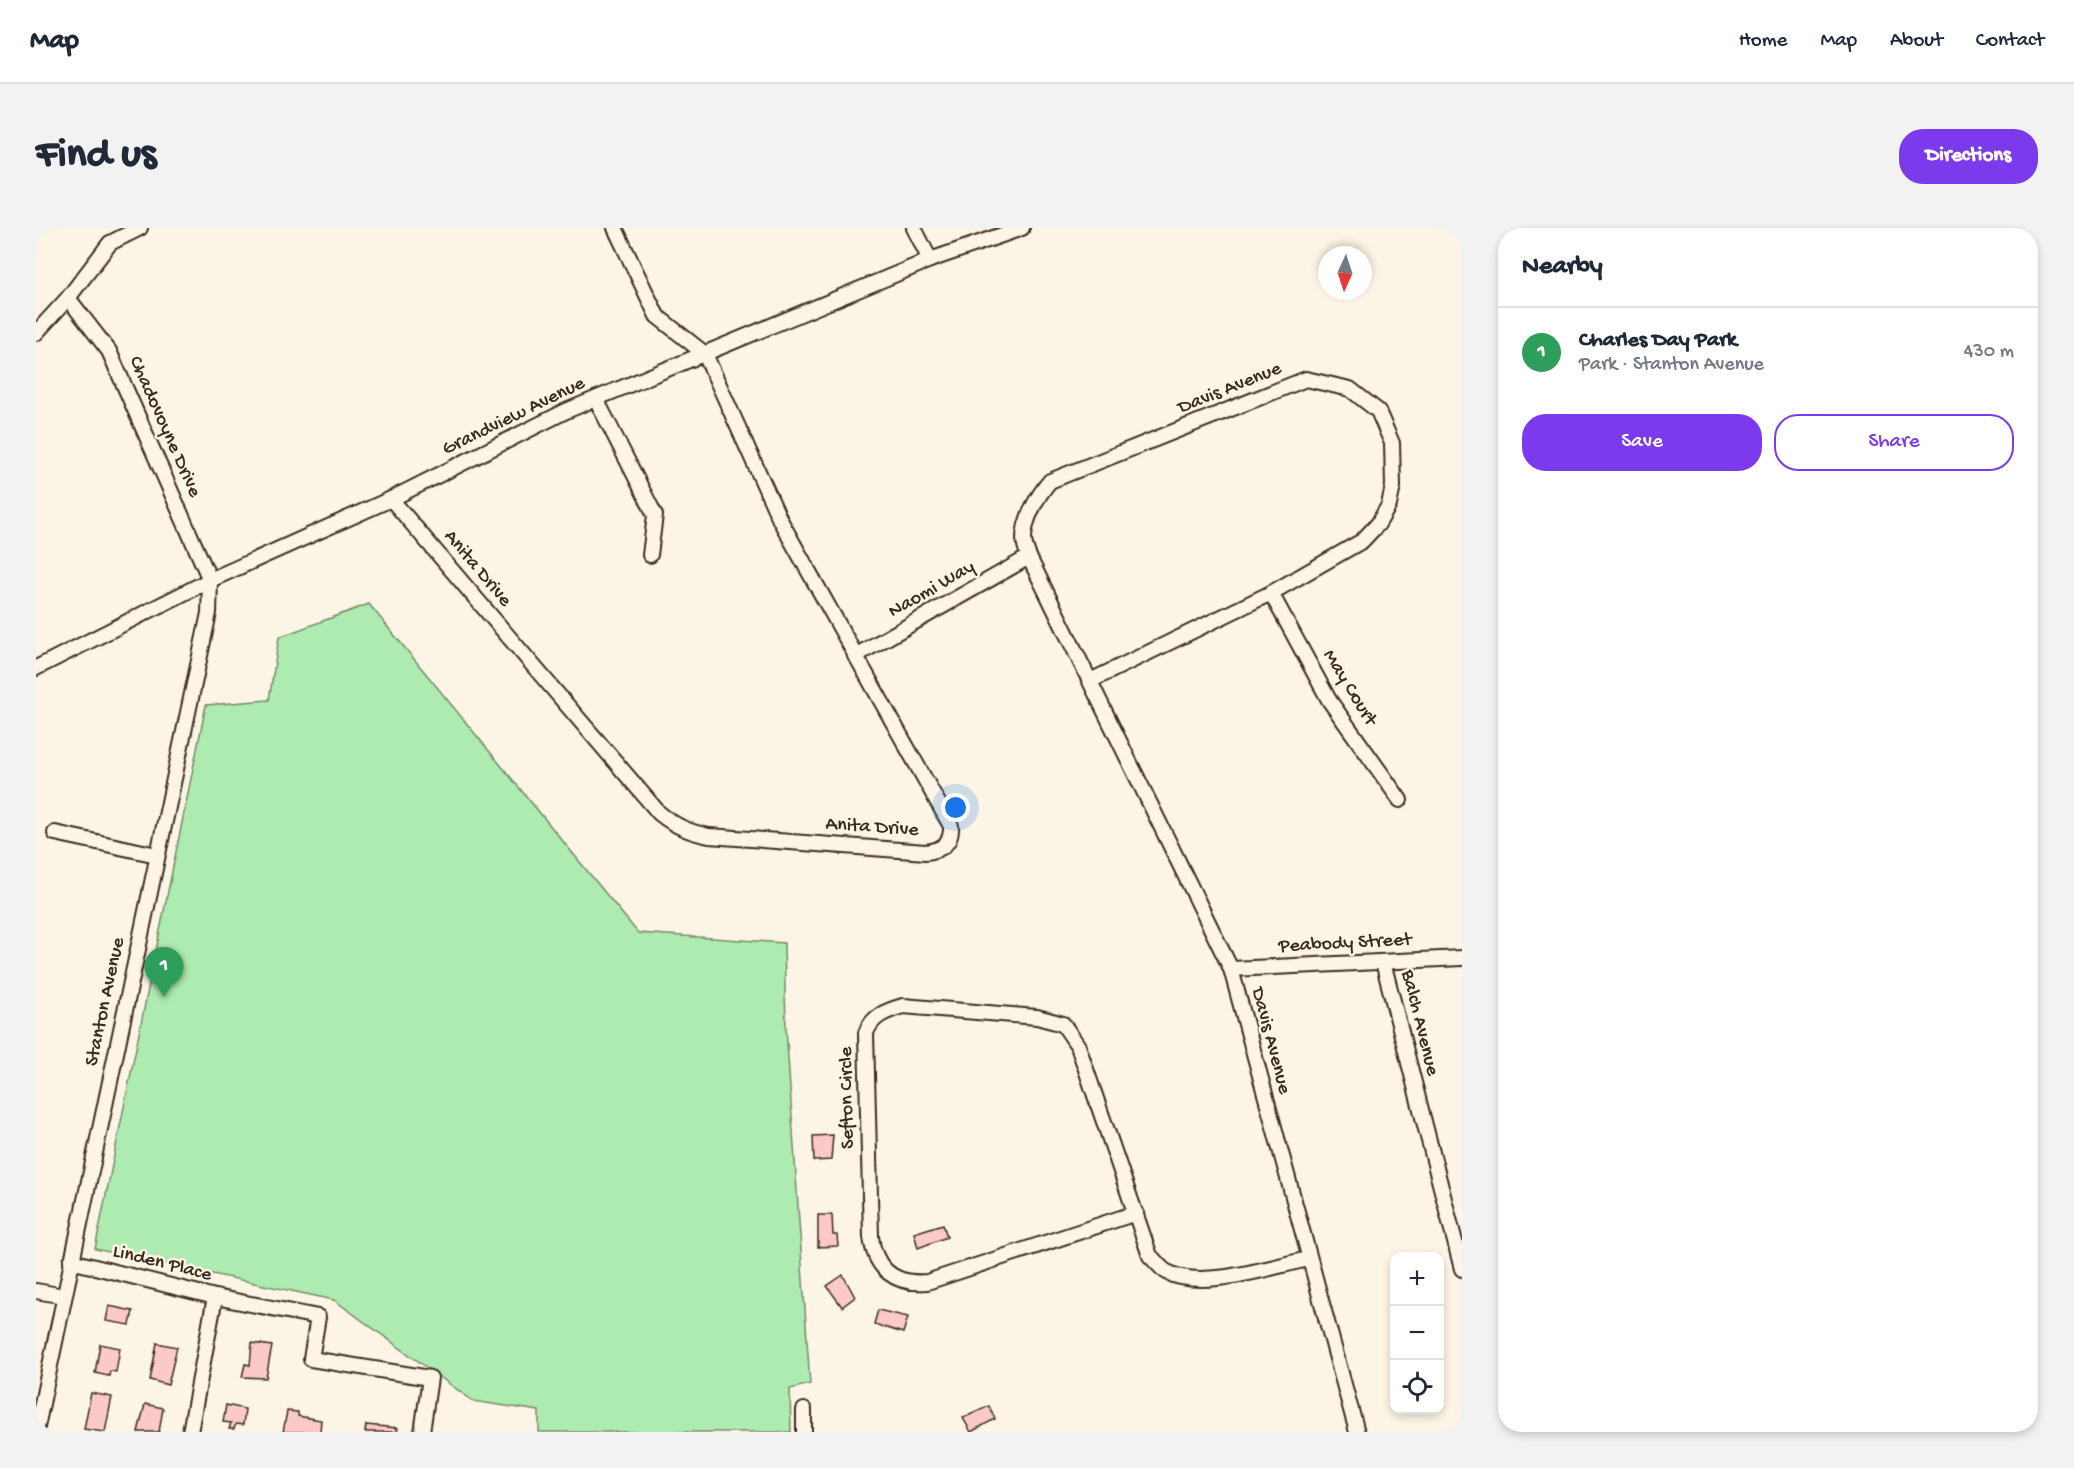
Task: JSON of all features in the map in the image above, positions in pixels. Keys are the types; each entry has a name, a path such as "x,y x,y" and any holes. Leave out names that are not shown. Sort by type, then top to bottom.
{"street":[{"path":"36,333 68,298 110,243 140,228"},
{"path":"615,228 657,316 705,354"},
{"path":"914,228 930,260"},
{"name":"Grandview Avenue","path":"36,668 210,580 391,499 596,399 930,260 1022,228"},
{"name":"Chadovoyne Drive","path":"68,298 109,351 210,580"},
{"name":"Anita Drive","path":"391,499 659,813 689,832 709,836 926,852 938,850 946,845 951,836 951,826 780,520 705,354"},
{"name":"Davis Avenue","path":"1090,681 1271,593 1362,541 1378,524 1389,505 1393,486 1392,443 1378,411 1350,389 1306,380 1050,481 1041,492 1029,519 1024,539 1029,557 1231,969 1357,1432"},
{"path":"596,399 656,515 650,555"},
{"name":"Naomi Way","path":"855,656 1029,557"},
{"name":"Stanton Avenue","path":"36,1432 209,613 210,580"},
{"name":"May Court","path":"1271,593 1329,700 1400,800"},
{"path":"55,832 157,855"},
{"name":"Peabody Street","path":"1231,969 1462,958"},
{"name":"Balch Avenue","path":"1383,962 1462,1269"},
{"name":"Sefton Circle","path":"1136,1213 927,1282 913,1283 886,1273 877,1260 871,1237 866,1033 870,1022 886,1011 903,1006 1036,1017 1062,1024 1078,1046 1136,1213 1150,1256 1167,1272 1189,1279 1215,1278 1309,1259"},
{"name":"Linden Place","path":"71,1261 215,1297 190,1432"},
{"path":"36,1291 64,1296"},
{"path":"215,1297 318,1317 311,1359 430,1378 422,1432"},
{"path":"804,1410 804,1432"}],"green space":[{"path":"369,604 638,933 784,943 786,1028 810,1384 790,1389 791,1432 539,1432 539,1411 473,1401 334,1300 95,1249 206,705 269,700 279,637"}],"building":[{"path":"833,1135 831,1160 814,1161 813,1136"},
{"path":"818,1215 832,1215 833,1235 837,1235 838,1246 818,1247"},
{"path":"943,1224 947,1237 918,1248 914,1233"},
{"path":"843,1275 855,1297 842,1307 827,1286"},
{"path":"109,1306 133,1311 130,1325 106,1321"},
{"path":"878,1310 908,1317 903,1333 874,1324"},
{"path":"157,1343 177,1347 168,1385 150,1380"},
{"path":"252,1343 272,1346 266,1378 242,1377 245,1364 250,1365"},
{"path":"100,1344 120,1348 116,1372 110,1371 109,1376 95,1373"},
{"path":"91,1393 112,1397 105,1432 84,1429"},
{"path":"145,1404 163,1408 159,1432 138,1432"},
{"path":"226,1405 245,1409 243,1425 236,1424 234,1429 229,1429 231,1423 223,1422"},
{"path":"989,1406 995,1419 971,1432 963,1418"},
{"path":"287,1411 298,1412 298,1416 321,1420 320,1432 283,1432"},
{"path":"366,1425 398,1428 397,1432 365,1432"}],"place":[{"name":"Charles Day Park","path":"164,997"}]}
